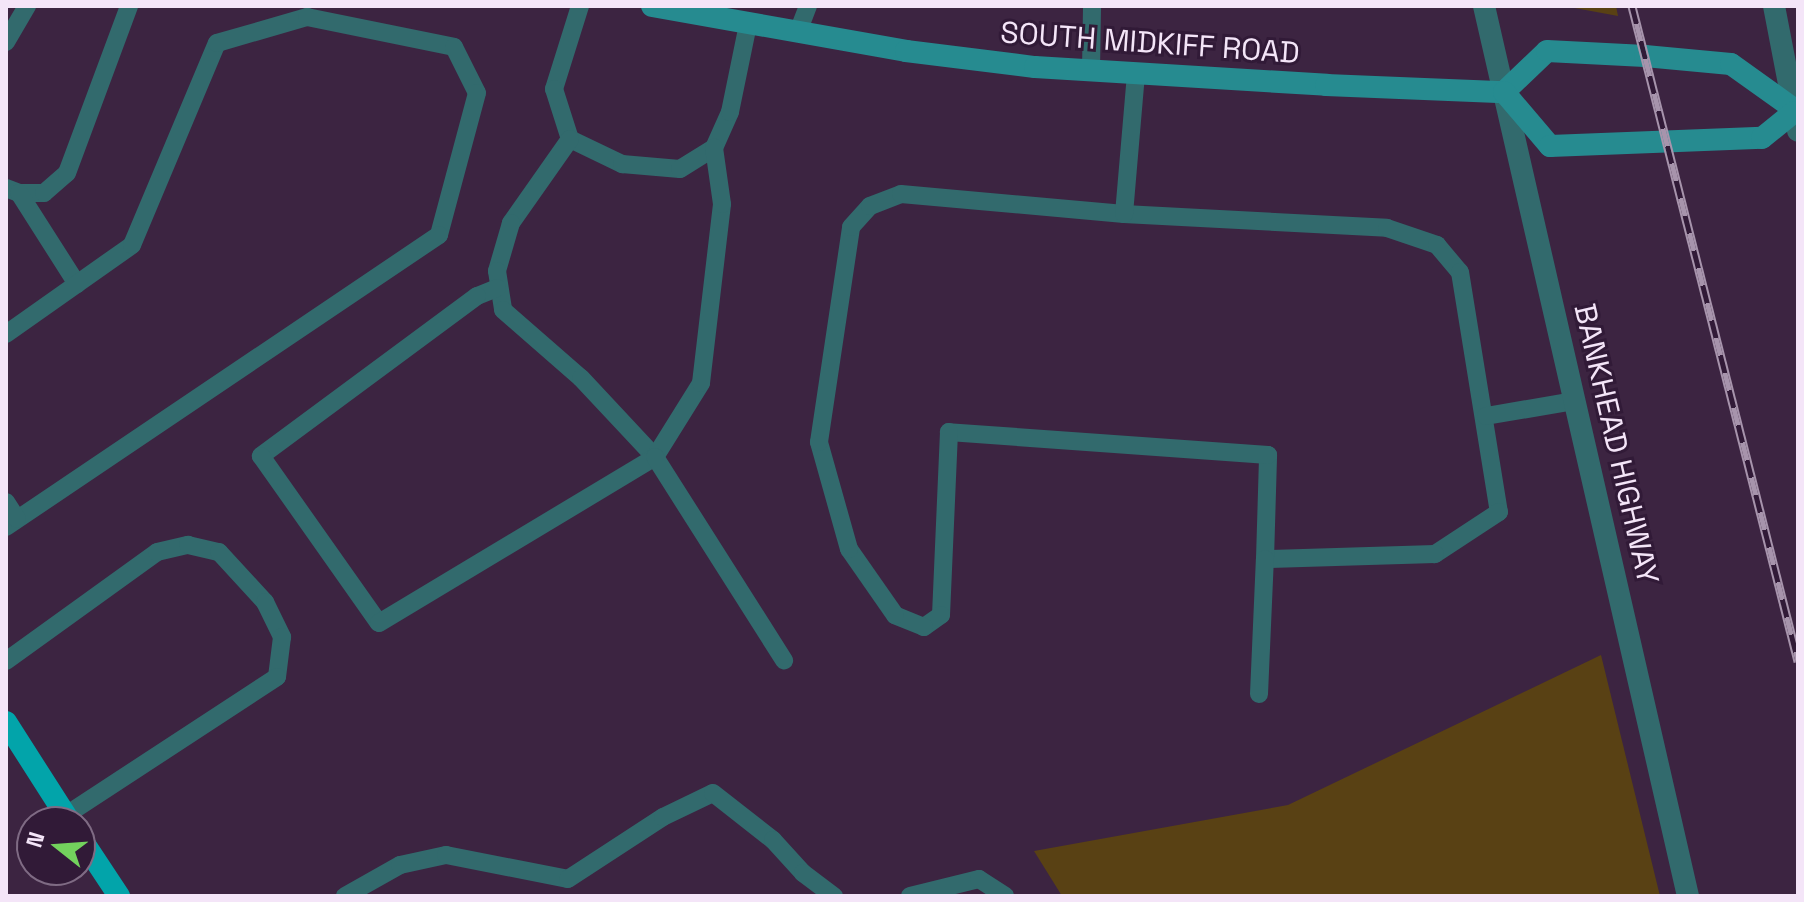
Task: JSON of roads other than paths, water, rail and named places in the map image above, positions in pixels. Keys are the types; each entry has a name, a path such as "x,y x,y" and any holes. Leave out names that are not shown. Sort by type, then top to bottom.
{"main road":[{"name":"SOUTH MIDKIFF ROAD","path":"652,6 906,51 1091,71 1504,92"},
{"path":"1547,51 1645,56 1731,64 1797,118 1762,138 1550,146 1504,92 1547,51"},
{"path":"6,722 60,806"},
{"path":"96,861 118,895"}],"street":[{"name":"BANKHEAD HIGHWAY","path":"1484,6 1688,896"},
{"path":"1774,6 1797,118"}],"lane":[{"path":"6,42 27,6"},
{"path":"12,190 44,193 67,173 129,6"},
{"path":"580,6 554,89 570,139 622,164 680,169 714,148"},
{"path":"798,32 808,6"},
{"path":"1091,71 1092,6"},
{"path":"6,334 132,245 217,43 310,12 454,47 477,93 439,235 12,523 6,502"},
{"path":"497,288 477,296 261,456 379,623 655,457 701,383 722,204 714,148 730,112 748,24"},
{"path":"1124,214 1136,74"},
{"path":"570,139 511,223 497,271 497,288 503,310 581,378 655,457 784,660"},
{"path":"12,190 77,284"},
{"path":"1259,694 1268,455 949,432 941,615 924,627 895,615 849,549 819,442 851,227 870,206 901,194 1124,214 1387,228 1437,245 1460,272 1486,416 1499,512 1435,554 1265,559"},
{"path":"1486,416 1575,401"},
{"path":"6,661 157,552 188,545 219,552 265,602 282,637 277,677 87,806"},
{"path":"345,896 400,865 446,855 568,879 663,817 713,793 773,840 803,873 834,896"},
{"path":"910,896 979,879 1005,896"}],"railway":[{"path":"1632,6 1798,661"}]}
